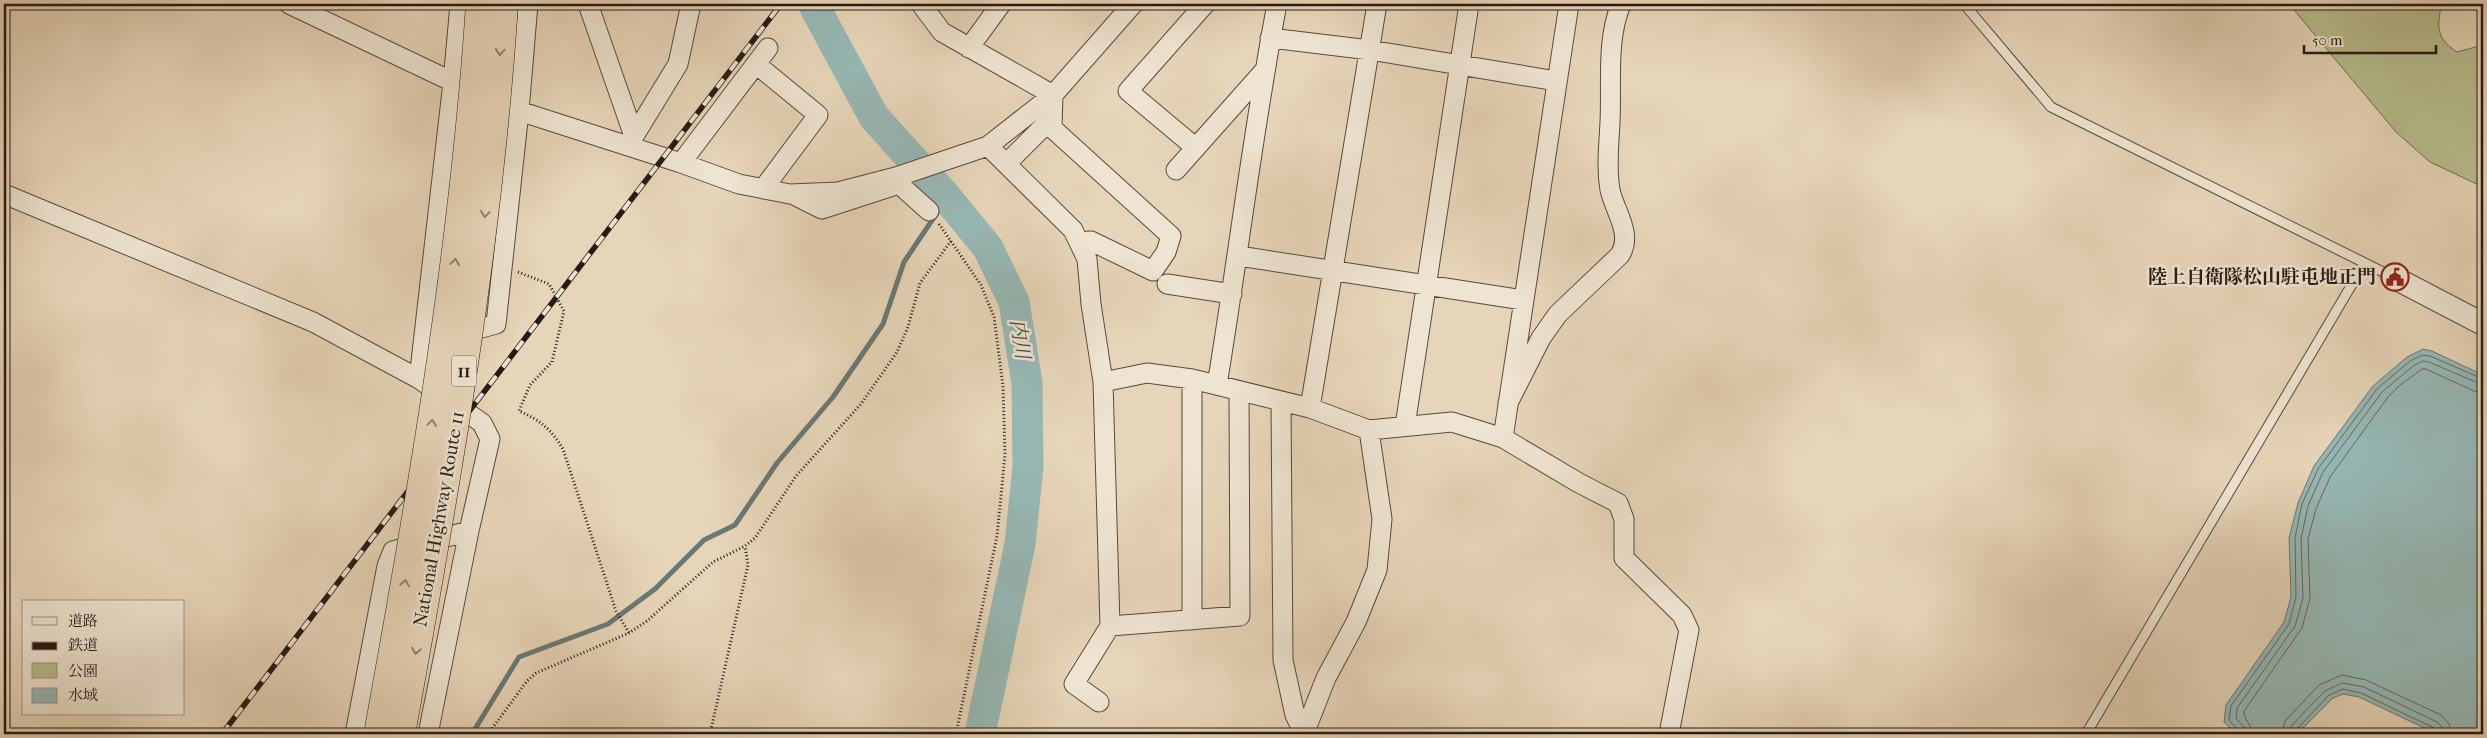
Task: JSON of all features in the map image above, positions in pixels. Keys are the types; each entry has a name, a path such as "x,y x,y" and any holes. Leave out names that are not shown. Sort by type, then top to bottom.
{"highway":[{"name":"National Highway Route 11","path":"378,734 429,440 449,308 480,4"},
{"name":"National Highway Route 11","path":"401,734 444,502 464,370 486,205 504,4"}],"street":[{"path":"289,4 453,82"},
{"path":"419,379 453,82 460,4"},
{"path":"424,344 496,324 519,111 528,4"},
{"path":"588,4 632,141"},
{"path":"632,141 678,64 691,4"},
{"path":"921,4 942,32 1052,96"},
{"path":"969,48 1001,4"},
{"path":"519,111 632,141 681,163 739,184 790,194 838,192 896,177 988,146 1052,96 1133,4"},
{"path":"1196,148 1128,91 1205,4"},
{"path":"1217,385 1239,256 1264,71 1277,4"},
{"path":"1310,408 1377,4"},
{"path":"1405,426 1469,4"},
{"path":"1503,438 1556,82 1570,4"},
{"path":"1508,403 1541,338 1558,314 1620,256 1625,248 1625,236 1610,190 1607,164 1612,32 1621,4"},
{"path":"1270,38 1370,50 1556,82"},
{"path":"681,163 768,48"},
{"path":"756,64 818,115 763,189"},
{"path":"1176,170 1264,71"},
{"path":"1052,96 1052,128 1171,236 1166,252 1153,271 1091,240 1079,242"},
{"path":"1007,163 1051,119"},
{"path":"988,146 1073,230 1087,259 1091,304 1103,382 1110,626 1074,684 1099,702"},
{"path":"790,194 822,209 899,184 930,211"},
{"path":"4,194 313,322 419,379 482,423 490,439 428,734"},
{"path":"1239,256 1523,300"},
{"path":"2393,277 2483,324"},
{"path":"1166,284 1232,294"},
{"path":"1103,382 1146,373 1192,379 1310,408 1369,430 1452,422 1503,438 1579,483 1618,503 1624,519 1624,558 1682,615 1689,630 1669,734"},
{"path":"1192,379 1192,620"},
{"path":"1110,626 1240,616 1239,391"},
{"path":"1281,401 1283,660 1295,715 1304,734"},
{"path":"1304,734 1326,678 1356,622 1377,570 1382,518 1369,430"},
{"path":"355,734 387,566 393,551 469,532"}],"lane":[{"path":"1964,4 2051,108 2393,277"},
{"path":"2086,734 2364,264"}],"path":[{"path":"944,231 982,285 994,317 1003,386 1005,455 997,536 956,734"},
{"path":"488,734 527,681 536,673 629,633 647,622 713,562 745,546 755,538 801,470 861,404 892,360 908,327 920,283 951,241"},
{"path":"502,271 524,273 549,284 564,312 552,362 530,385 519,411 539,420 548,427 563,448 616,611 629,633"},
{"path":"710,734 748,565 745,546"}],"green space":[{"path":"2289,4 2441,4 2439,26 2441,37 2450,47 2457,52 2483,45 2483,187 2430,162 2396,132"}],"water":[{"path":"2423,349 2432,351 2483,375 2483,734 2437,734 2359,697 2343,694 2333,698 2297,734 2236,734 2224,722 2226,705 2284,622 2291,597 2289,538 2298,503 2314,466 2373,386 2407,357"}],"waterway":[{"name":"内川","path":"813,4 874,117 947,198 988,248 1014,302 1027,383 1028,466 1020,544 980,734"},
{"path":"472,734 519,657 608,624 655,589 704,540 735,525 777,463 833,397 883,324 904,262 947,198"}],"railway":[{"path":"222,734 781,4"}],"place":[{"name":"陸上自衛隊松山駐屯地正門","path":"2395,277"}]}
